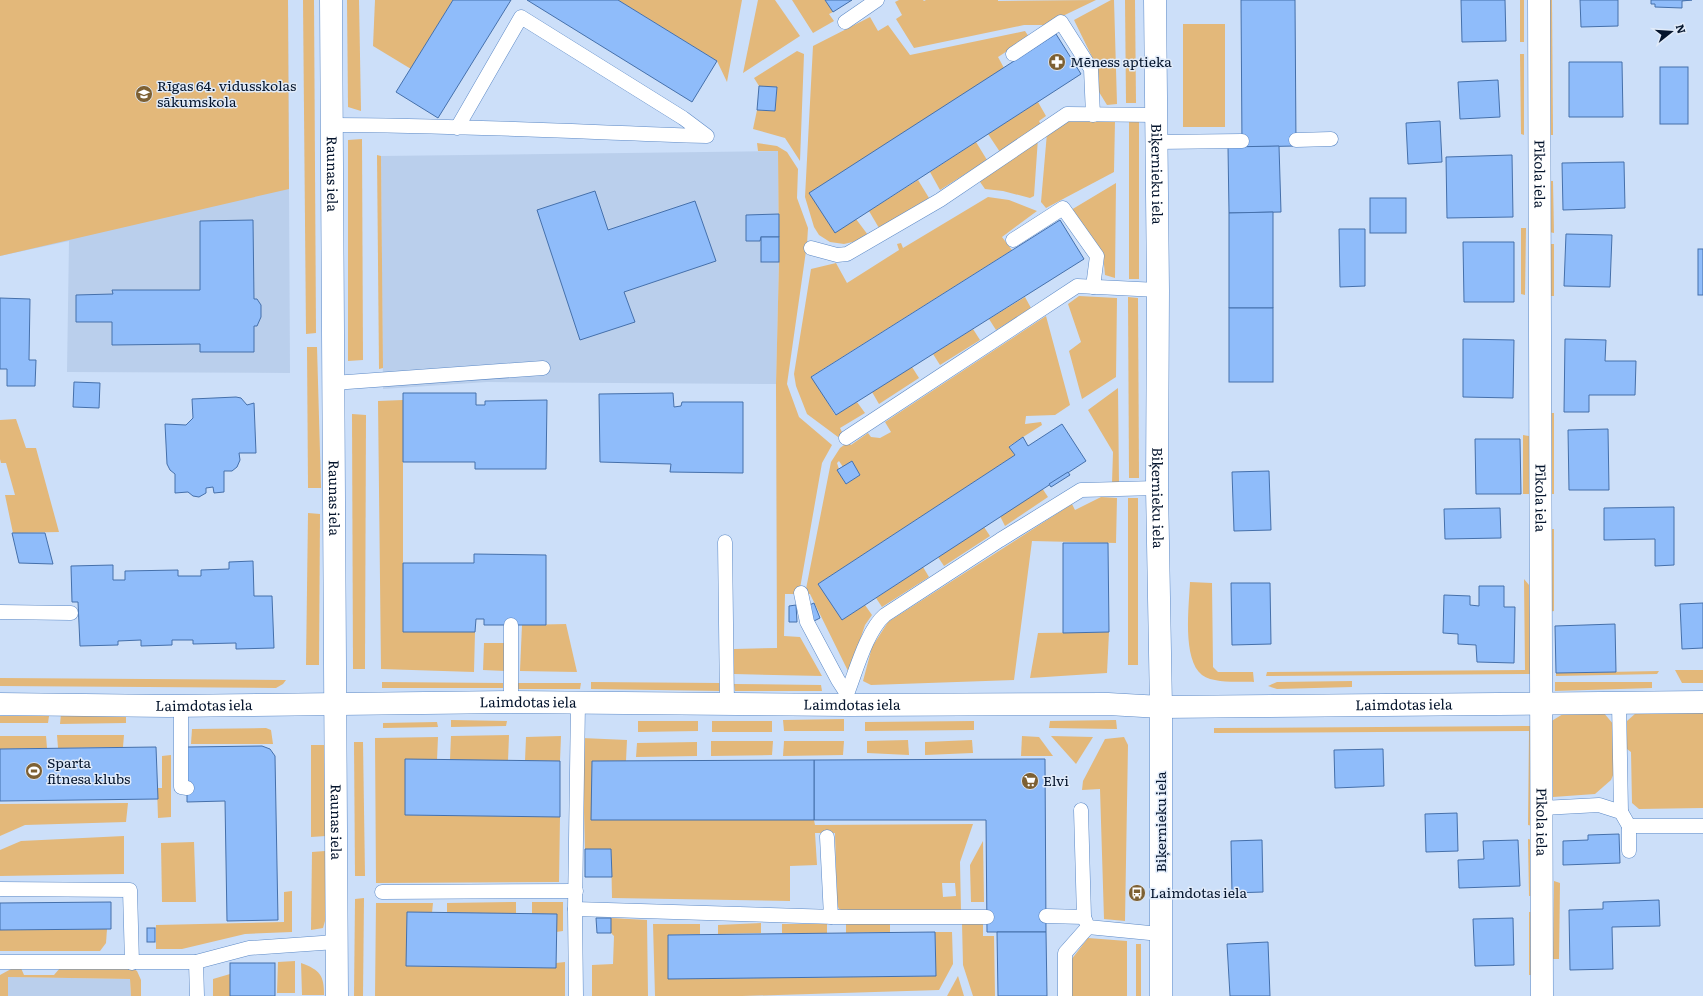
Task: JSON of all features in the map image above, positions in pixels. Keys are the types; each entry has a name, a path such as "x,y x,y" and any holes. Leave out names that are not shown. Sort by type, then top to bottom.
{"street":[{"name":"Raunas iela","path":"331,0 337,996"},
{"name":"Biķernieku iela","path":"1155,0 1158,290 1157,488 1161,707 1161,996"},
{"name":"Pīkola iela","path":"1539,0 1542,996"},
{"name":"Laimdotas iela","path":"0,704 181,706 511,702 578,704 727,704 848,699 1092,704 1161,707 1541,702 1703,702"}],"lane":[{"path":"845,22 877,0"},
{"path":"331,125 707,136 683,118 521,17 456,128"},
{"path":"1013,54 1061,22 1091,69 1093,115"},
{"path":"811,248 837,255 847,254 940,200 1067,114 1156,115"},
{"path":"1296,140 1331,139"},
{"path":"1156,142 1242,141"},
{"path":"1013,240 1063,208 1097,256 1093,287"},
{"path":"846,438 1077,286 1158,290"},
{"path":"333,383 543,368"},
{"path":"848,699 871,632 880,619 885,615 1000,540 1081,490 1157,488"},
{"path":"725,542 727,704"},
{"path":"801,593 807,622 848,699"},
{"path":"0,612 71,613"},
{"path":"511,625 511,702"},
{"path":"1619,703 1621,812 1629,826 1629,851"},
{"path":"576,996 575,909 578,704"},
{"path":"181,706 181,788 187,788"},
{"path":"1542,808 1599,806 1621,812"},
{"path":"1065,996 1066,953 1086,922 1081,810"},
{"path":"1629,826 1703,826"},
{"path":"827,837 831,917"},
{"path":"0,889 130,890 132,963"},
{"path":"382,892 576,891"},
{"path":"575,909 831,917 987,917"},
{"path":"1046,916 1160,934"},
{"path":"0,962 196,962 249,948 336,942"},
{"path":"196,962 196,996"}],"shaded area":[{"name":"Rīgas 64. vidusskolas sākumskola","path":"0,0 288,0 290,373 67,372 69,241 0,256"},
{"name":"Rīgas 64. vidusskolas sākumskola","path":"0,0 288,0 289,189 0,256"},
{"path":"303,0 314,0 316,333 306,334"},
{"path":"347,0 359,0 361,111 348,107"},
{"path":"375,0 453,0 411,69 373,46"},
{"path":"618,0 742,0 727,82 717,61"},
{"path":"758,0 775,0 800,36 743,73"},
{"path":"792,0 825,0 833,12 829,14 834,21 813,33"},
{"path":"899,0 1096,0 1044,25 1024,25 914,48 896,19 902,15 895,2"},
{"path":"1111,0 1114,0 1117,104 1107,105 1099,92 1097,67 1074,20"},
{"path":"1125,0 1135,0 1136,103 1126,103"},
{"path":"1520,0 1524,0 1524,42 1520,42"},
{"path":"1549,0 1552,0 1553,135 1549,135"},
{"path":"870,17 878,31 888,25 910,55 1025,31 1029,37 998,57 1004,68 856,219 868,235 857,241 844,244 830,242 819,235 814,227 805,197 813,46"},
{"path":"1183,24 1225,24 1225,127 1183,127"},
{"path":"797,51 804,54 800,161 785,138 753,129 757,110 775,111 777,88 759,86 754,78"},
{"path":"1520,54 1524,54 1524,135 1521,134"},
{"path":"1038,102 1046,116 1039,121 1041,125 1000,152 988,134"},
{"path":"1069,120 1115,120 1114,172 1046,208 1041,202 1047,133"},
{"path":"1129,122 1139,122 1139,279 1129,279"},
{"path":"1038,138 1034,196 1030,198 1003,191 985,189 978,179"},
{"path":"362,139 363,360 348,361 348,140"},
{"path":"976,142 987,160 940,190 930,172"},
{"path":"757,143 777,146 787,152 798,169 797,198 808,228 787,384 799,417 832,445 822,463 799,594 785,594 784,636 800,637 822,676 734,674 734,649 777,648 776,384 779,262 778,151 758,151"},
{"path":"778,151 779,262 776,384 487,382 383,389 381,156"},
{"path":"377,155 381,156 383,368 379,369"},
{"path":"918,180 929,198 879,228 869,211"},
{"path":"1550,181 1553,181 1554,233 1549,232"},
{"path":"1116,183 1115,278 1105,275 1103,254 1071,210"},
{"path":"988,197 1009,200 1037,211 1002,237 1012,250 812,376 835,415 857,402 865,413 840,428 843,434 838,437 807,414 796,386 794,374 811,269 836,263 847,283 899,250 897,244 901,243 903,248"},
{"path":"1521,228 1526,228 1525,295 1521,294"},
{"path":"1549,244 1554,244 1554,296 1550,296"},
{"path":"1079,296 1117,298 1116,377 1082,399 1069,351 1081,342 1068,304"},
{"path":"1025,297 1031,308 996,330 989,319"},
{"path":"1128,297 1138,298 1139,478 1129,478"},
{"path":"1046,316 1070,405 1055,415 1026,416 1025,424 1041,422 1042,425 1009,446 1015,455 818,584 842,620 865,605 872,615 865,625 849,673 810,594 805,594 831,462 840,448 848,442 851,445 868,433 871,437 880,438 891,432 885,422","holes":["839,461 843,467 852,461 860,475 846,484 837,470 839,469 837,463"]},
{"path":"973,329 980,340 940,365 933,354"},
{"path":"307,347 317,347 321,488 308,488"},
{"path":"912,367 919,378 879,404 872,392"},
{"path":"1118,388 1119,484 1112,483 1113,452 1088,410"},
{"path":"403,400 403,632 475,632 474,672 381,669 378,401"},
{"path":"1550,413 1554,413 1554,494 1550,494"},
{"path":"352,414 366,415 365,669 353,669"},
{"path":"16,419 26,448 36,448 59,532 13,533 5,495 15,495 6,463 1,463 0,459 0,420"},
{"path":"1523,435 1529,436 1529,494 1523,494"},
{"path":"1042,488 1048,497 1005,526 1000,516"},
{"path":"1101,497 1117,498 1116,543 1032,541 1014,680 871,685 863,681 872,647 888,622 1072,504 1075,510"},
{"path":"1128,498 1138,498 1138,665 1128,665"},
{"path":"308,513 320,514 319,665 306,665"},
{"path":"984,527 990,536 944,566 938,557"},
{"path":"1549,529 1554,529 1554,611 1549,612"},
{"path":"923,567 929,577 882,607 876,598"},
{"path":"1524,579 1529,585 1532,674 1266,676 1267,672 1525,670"},
{"path":"1190,582 1212,583 1213,667 1218,672 1253,672 1254,682 1227,682 1213,680 1202,675 1196,667 1189,645 1188,632"},
{"path":"566,624 577,672 520,671 522,625"},
{"path":"1109,632 1107,673 1030,678 1038,633"},
{"path":"484,643 505,643 505,671 483,670"},
{"path":"1675,670 1703,670 1703,683 1682,683"},
{"path":"1659,671 1657,674 1556,676 1556,673"},
{"path":"0,678 286,680 283,684 276,688 0,686"},
{"path":"1352,681 1352,687 1277,689 1268,686 1277,682"},
{"path":"382,682 503,683 503,688 382,688"},
{"path":"591,682 720,683 721,691 591,689"},
{"path":"1555,682 1652,682 1652,688 1555,691"},
{"path":"516,683 581,683 580,689 516,689"},
{"path":"734,684 821,685 822,691 735,691"},
{"path":"1603,712 1614,725 1616,768 1611,780 1595,794 1553,797 1550,722 1563,714"},
{"path":"1703,712 1703,808 1639,809 1632,803 1631,752 1627,749 1627,721 1636,713"},
{"path":"61,714 126,714 126,723 60,724"},
{"path":"0,716 49,716 48,723 0,723"},
{"path":"844,719 844,731 784,731 783,720"},
{"path":"451,720 507,721 506,726 451,727"},
{"path":"1116,720 1117,729 1049,728 1050,721"},
{"path":"638,721 698,721 698,731 638,732"},
{"path":"712,721 772,721 772,732 712,732"},
{"path":"974,721 974,730 865,731 865,722"},
{"path":"437,722 438,727 383,728 383,723"},
{"path":"1533,726 1533,826 1528,825 1529,731 1214,733 1214,728"},
{"path":"266,728 271,730 273,744 191,744 192,729"},
{"path":"57,735 124,735 123,747 58,748"},
{"path":"509,735 508,761 450,760 451,736"},
{"path":"0,736 46,736 47,748 0,749"},
{"path":"561,736 560,761 525,761 526,737"},
{"path":"1022,736 1039,737 1053,756 1021,756"},
{"path":"1051,736 1093,737 1076,764"},
{"path":"438,737 437,760 405,760 405,815 560,817 559,882 376,883 375,738"},
{"path":"1124,737 1128,745 1125,921 1104,919 1100,789 1082,790 1083,781 1105,739"},
{"path":"582,738 627,740 626,761 592,761 592,820 814,820 815,825 973,824 960,862 961,911 843,911 839,909 837,905 835,833 815,833 817,865 790,866 790,901 612,898 611,849 585,849","holes":["942,883 955,883 956,896 943,897"]},
{"path":"908,740 909,755 867,753 867,741"},
{"path":"972,740 973,753 925,755 925,742"},
{"path":"711,741 773,741 772,755 711,756"},
{"path":"784,741 844,741 843,755 783,756"},
{"path":"354,742 363,742 365,876 355,876"},
{"path":"697,742 697,756 636,757 637,743"},
{"path":"311,745 326,745 326,836 311,837"},
{"path":"171,755 171,817 158,818 157,788 162,788 162,756"},
{"path":"128,803 126,822 25,825 0,836 0,804"},
{"path":"124,836 124,874 0,876 0,850 21,841"},
{"path":"1528,839 1533,840 1533,896 1529,896"},
{"path":"983,841 984,902 971,902 970,865"},
{"path":"194,842 196,902 162,902 161,843"},
{"path":"325,851 325,921 323,928 311,930 312,852"},
{"path":"1554,881 1560,883 1559,959 1553,959"},
{"path":"292,891 292,932 245,934 182,949 156,949 156,925 284,922 284,892"},
{"path":"364,898 363,996 354,996 355,899"},
{"path":"516,902 516,913 447,913 447,903"},
{"path":"532,902 563,902 563,931 556,932 532,914"},
{"path":"376,903 433,903 432,913 407,912 407,966 555,968 556,963 565,962 565,996 375,996"},
{"path":"1529,912 1533,912 1533,975 1529,975"},
{"path":"611,918 647,920 648,996 592,996 592,965 613,964 614,936 611,933"},
{"path":"761,923 761,933 718,934 718,925"},
{"path":"962,923 983,923 983,936 994,936 995,996 973,996 963,965"},
{"path":"653,924 700,924 700,934 668,935 668,979 936,976 935,932 952,932 953,964 939,990 742,996 655,996"},
{"path":"782,924 827,924 827,933 782,933"},
{"path":"846,924 890,924 890,932 846,933"},
{"path":"107,929 106,943 100,951 0,951 0,930"},
{"path":"1088,938 1127,941 1127,996 1071,996 1071,960"},
{"path":"1136,944 1141,944 1141,996 1136,996"},
{"path":"295,961 295,993 277,993 278,962"},
{"path":"301,963 313,968 320,974 323,983 324,995 302,995"},
{"path":"130,967 137,971 141,980 141,996 131,996 130,979 8,977 8,996 0,996 0,975 11,969 21,968 24,975 54,975 60,968"},
{"path":"230,974 230,996 213,996 213,979"},
{"path":"958,976 964,996 947,996"},
{"path":"8,977 130,979 131,996 8,996"}],"building":[{"path":"453,0 511,0 438,118 396,92"},
{"path":"527,0 618,0 717,61 692,102"},
{"path":"825,0 852,0 833,12"},
{"path":"1241,0 1295,0 1296,146 1242,147"},
{"path":"1461,0 1505,0 1506,41 1462,42"},
{"path":"1580,0 1618,0 1618,26 1581,27"},
{"path":"1651,0 1692,0 1682,1 1682,8 1655,7 1655,4 1651,4"},
{"path":"1056,34 1081,74 835,233 809,193"},
{"path":"1569,62 1622,62 1623,117 1569,117"},
{"path":"1660,67 1688,67 1688,124 1660,124"},
{"path":"1498,80 1500,117 1460,119 1458,82"},
{"path":"759,86 777,87 775,111 757,110"},
{"path":"1440,121 1442,162 1408,164 1406,123"},
{"path":"1279,146 1281,212 1229,213 1228,147"},
{"path":"1512,155 1513,217 1447,218 1446,157"},
{"path":"1624,162 1625,208 1563,210 1562,163"},
{"path":"595,191 608,230 695,201 716,261 624,292 635,322 580,340 537,210"},
{"path":"1370,198 1406,198 1406,233 1370,233"},
{"path":"1273,212 1273,308 1229,308 1229,213"},
{"path":"779,214 779,237 761,237 760,241 746,241 746,215"},
{"path":"253,220 254,299 257,299 261,305 261,317 257,326 254,326 254,352 200,352 200,344 112,345 112,322 76,322 76,295 113,294 112,290 200,290 200,221"},
{"path":"1060,220 1084,259 836,415 811,377"},
{"path":"1339,229 1365,229 1365,286 1340,287"},
{"path":"1566,234 1612,235 1610,287 1564,286"},
{"path":"761,237 779,237 779,262 761,262"},
{"path":"1463,242 1514,242 1514,302 1464,302"},
{"path":"1698,249 1703,249 1703,295 1698,295"},
{"path":"0,298 30,299 29,360 36,360 35,386 7,386 7,369 0,369"},
{"path":"1229,308 1273,308 1273,382 1229,382"},
{"path":"1463,339 1514,340 1513,398 1463,397"},
{"path":"1565,339 1606,340 1605,361 1636,361 1635,395 1589,395 1589,412 1564,412"},
{"path":"74,382 100,383 99,408 73,407"},
{"path":"403,393 476,393 476,405 485,405 485,401 547,400 546,469 475,469 475,462 403,462"},
{"path":"673,393 674,407 681,406 682,402 743,402 743,473 670,472 671,464 600,462 599,394"},
{"path":"241,398 247,405 254,403 256,453 239,453 240,460 237,467 232,471 224,471 224,492 214,493 213,487 206,488 206,493 199,497 193,496 188,492 175,493 175,474 170,470 167,464 165,424 186,425 193,418 192,399"},
{"path":"1062,424 1086,461 842,620 818,584 1015,455 1009,447 1023,437 1028,446"},
{"path":"1608,429 1609,490 1569,490 1568,430"},
{"path":"1475,439 1520,439 1521,494 1476,494"},
{"path":"852,461 860,475 846,484 837,470"},
{"path":"1269,471 1271,530 1234,531 1232,472"},
{"path":"1068,472 1070,475 1051,487 1049,484"},
{"path":"1674,507 1674,565 1655,566 1655,539 1604,540 1604,508"},
{"path":"1500,508 1501,538 1445,539 1444,509"},
{"path":"12,533 45,533 53,564 19,563"},
{"path":"1063,543 1108,543 1109,632 1063,633"},
{"path":"474,554 546,555 546,625 484,625 484,619 476,619 475,632 403,632 403,563 474,563"},
{"path":"253,561 254,596 272,596 274,648 236,649 236,643 193,644 193,640 172,640 172,645 141,646 141,640 118,641 118,645 80,646 78,602 72,602 71,566 113,565 113,580 125,580 125,571 178,570 178,576 201,576 201,570 229,569 229,562"},
{"path":"1231,583 1270,583 1271,644 1232,645"},
{"path":"1479,586 1504,586 1504,607 1515,607 1514,663 1477,662 1476,645 1458,644 1458,634 1443,633 1444,595 1470,596 1470,605 1479,606"},
{"path":"814,603 820,618 814,621 807,606"},
{"path":"1703,603 1703,648 1682,649 1680,604"},
{"path":"796,605 797,622 789,622 789,606"},
{"path":"1615,624 1616,672 1556,673 1555,626"},
{"path":"262,746 270,749 275,756 278,920 227,921 225,801 187,802 187,747"},
{"path":"156,747 158,799 0,801 0,749"},
{"path":"1383,749 1384,786 1335,788 1334,750"},
{"path":"405,759 560,761 560,817 405,815"},
{"path":"1045,759 1046,932 987,932 986,820 814,820 814,760"},
{"path":"814,760 814,820 591,820 592,761"},
{"path":"1457,813 1458,851 1426,852 1425,814"},
{"path":"1619,834 1620,863 1563,865 1563,841 1588,840 1588,835"},
{"path":"1262,840 1263,892 1232,893 1231,841"},
{"path":"1518,840 1520,886 1459,888 1458,860 1484,859 1483,841"},
{"path":"585,849 611,849 612,877 585,877"},
{"path":"1659,900 1660,926 1612,927 1613,969 1570,970 1569,910 1603,909 1603,902"},
{"path":"111,902 111,929 0,930 0,903"},
{"path":"407,912 557,914 556,968 406,966"},
{"path":"596,918 611,918 611,933 597,933"},
{"path":"1513,918 1514,965 1475,966 1473,919"},
{"path":"147,928 155,928 155,942 147,942"},
{"path":"935,932 936,976 668,979 668,935"},
{"path":"997,932 1046,932 1047,996 998,996"},
{"path":"1268,942 1270,996 1230,996 1227,944"},
{"path":"230,963 275,963 275,996 230,996"}],"place":[{"name":"Mēness aptieka","path":"1057,62"},
{"name":"Rīgas 64. vidusskolas sākumskola","path":"144,94"},
{"name":"Sparta fitnesa klubs","path":"34,771"},
{"name":"Elvi","path":"1030,781"},
{"name":"Laimdotas iela","path":"1137,893"}]}
